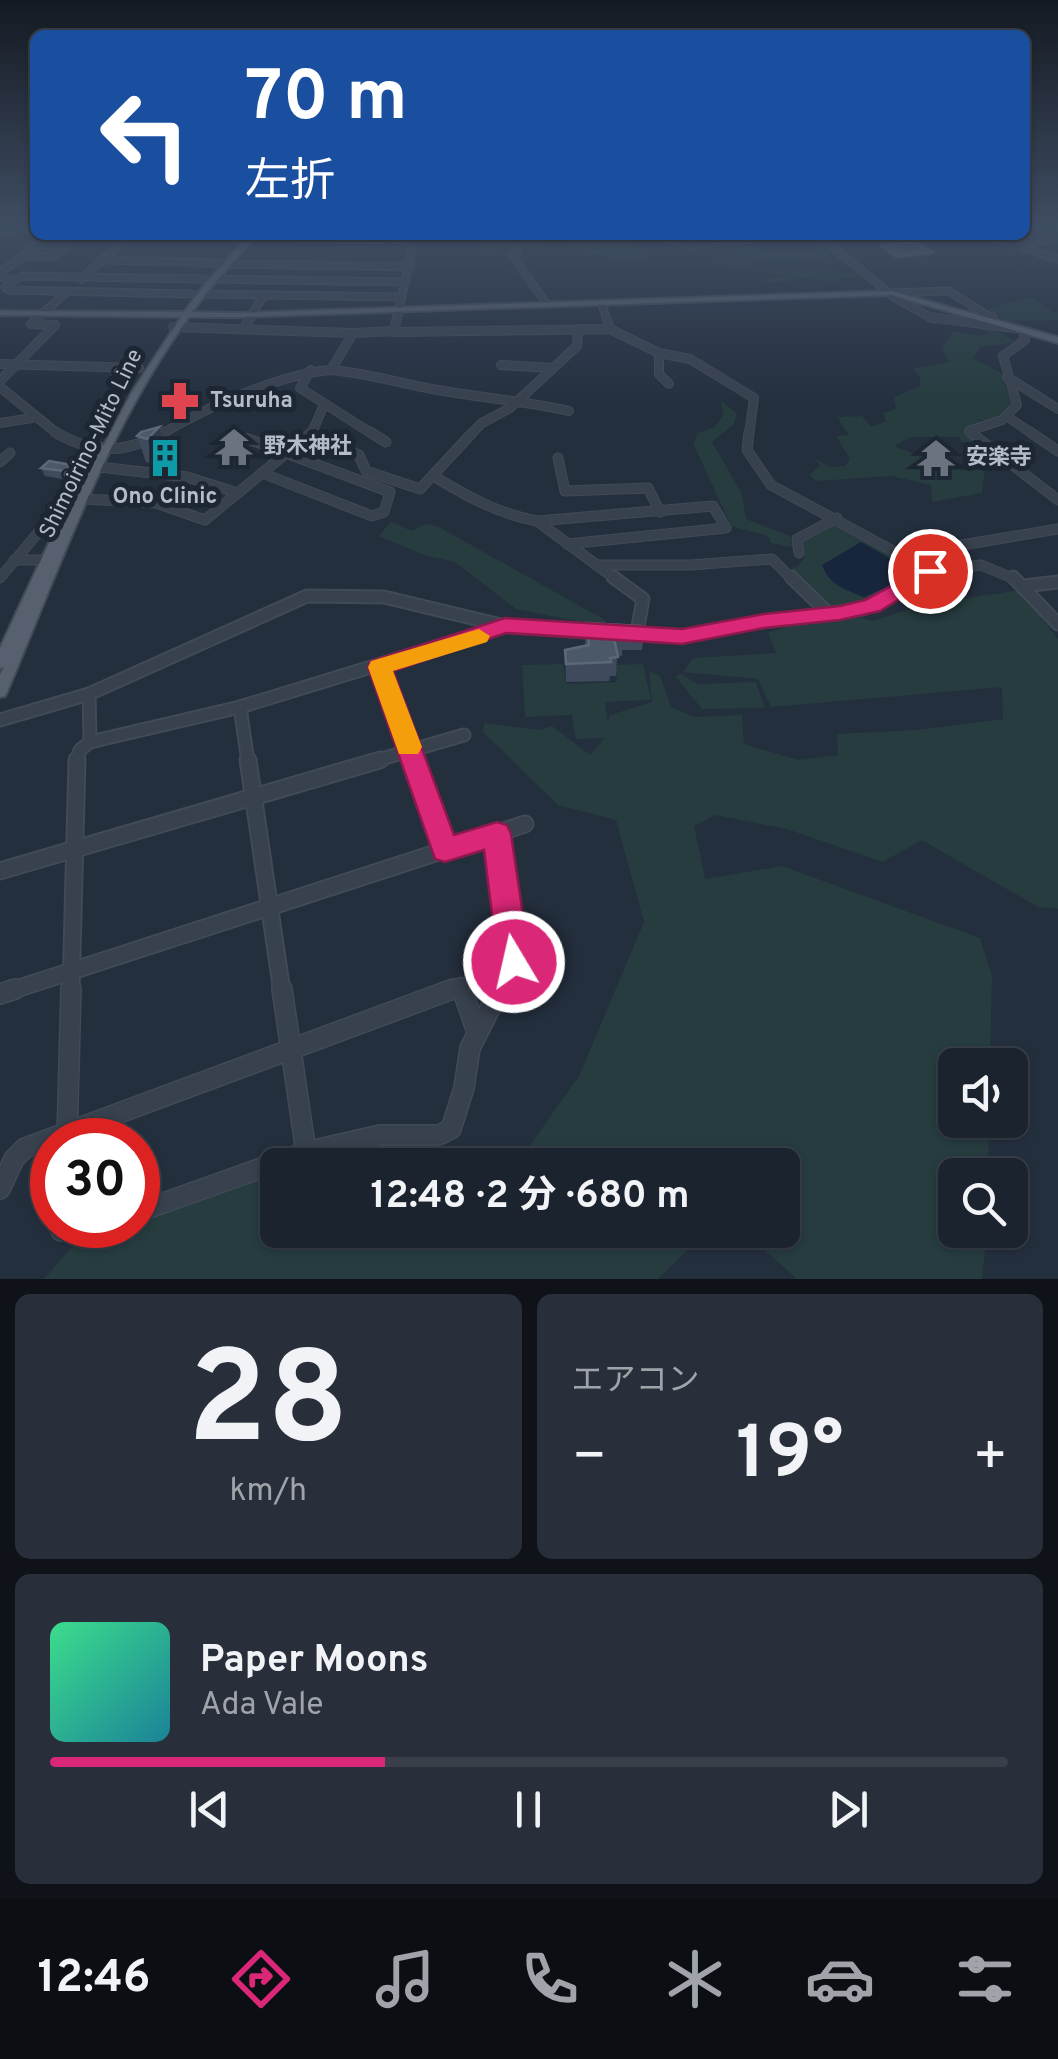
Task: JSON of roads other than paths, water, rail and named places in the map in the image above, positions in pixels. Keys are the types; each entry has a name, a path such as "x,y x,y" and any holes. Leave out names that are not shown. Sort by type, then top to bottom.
{"main road":[{"name":"Shimoirino-Mito Line","path":"0,692 100,468 102,451 139,368 202,286"},
{"path":"0,313 252,314 890,293 1041,336 1058,337"},
{"name":"Shimoirino-Mito Line","path":"0,663 61,524 178,315"}],"street":[{"path":"8,286 4,289 402,297"},
{"path":"74,286 30,324 55,325 12,365 0,384 32,418 102,451 153,439 192,416 288,373 311,370 375,374 436,390 519,399 569,411"},
{"path":"392,332 405,286"},
{"path":"534,286 547,304"},
{"path":"881,286 936,320 1018,329 1024,340 1003,356 1017,406 1008,417 969,431 1058,500"},
{"path":"890,293 949,291 994,318 990,322"},
{"path":"243,329 264,295"},
{"path":"601,303 610,329"},
{"path":"174,328 352,333 610,329 659,353 690,359 754,398 747,450 766,479 930,571 974,563 998,570 1024,586 1056,625"},
{"path":"310,438 359,454 366,471 413,490 435,477 438,467 482,423 505,412 580,342 578,329"},
{"path":"331,370 352,333"},
{"path":"659,353 660,374 670,384"},
{"path":"0,364 139,368"},
{"path":"501,364 552,368"},
{"path":"311,370 300,388 323,407 386,442"},
{"path":"1006,376 1058,409"},
{"path":"85,499 156,504 204,520 310,438 323,407"},
{"path":"1008,417 1058,451"},
{"path":"0,423 32,418"},
{"path":"231,437 248,439 390,492 384,512 372,516 262,473"},
{"path":"0,453 10,453 0,462"},
{"path":"558,458 565,492 648,488 660,512"},
{"path":"100,468 171,474 214,482 238,493"},
{"path":"435,477 494,513 537,521 713,506 726,528 567,544"},
{"path":"799,552 797,539 837,518"},
{"path":"537,521 644,599 636,632"},
{"path":"2,574 42,528 61,524"},
{"path":"621,633 682,637 872,606 930,571 962,545 1058,529"},
{"path":"596,565 691,565 772,559 828,614"},
{"path":"14,560 46,560"},
{"path":"1024,586 1058,582"},
{"path":"0,720 88,694 307,596 384,597 505,626 606,633"},
{"path":"68,1118 76,762 80,750 90,742 240,707 505,626"},
{"path":"380,667 445,850"},
{"path":"88,694 90,742"},
{"path":"240,707 305,1148"},
{"path":"0,871 464,735"},
{"path":"0,994 525,824"},
{"path":"323,1148 380,1135 440,1135 451,1129 477,1032 514,962 516,950 503,898 497,834"},
{"path":"113,1118 461,986 477,1032"},
{"path":"0,1188 14,1158 30,1147"},
{"path":"160,1204 260,1168"}],"water":[{"path":"861,542 915,575 864,597 839,586 822,565"}],"place":[{"name":"Tsuruha","path":"180,401"},
{"name":"野木神社","path":"234,447"},
{"name":"Ono Clinic","path":"165,458"},
{"name":"安楽寺","path":"936,458"}]}
